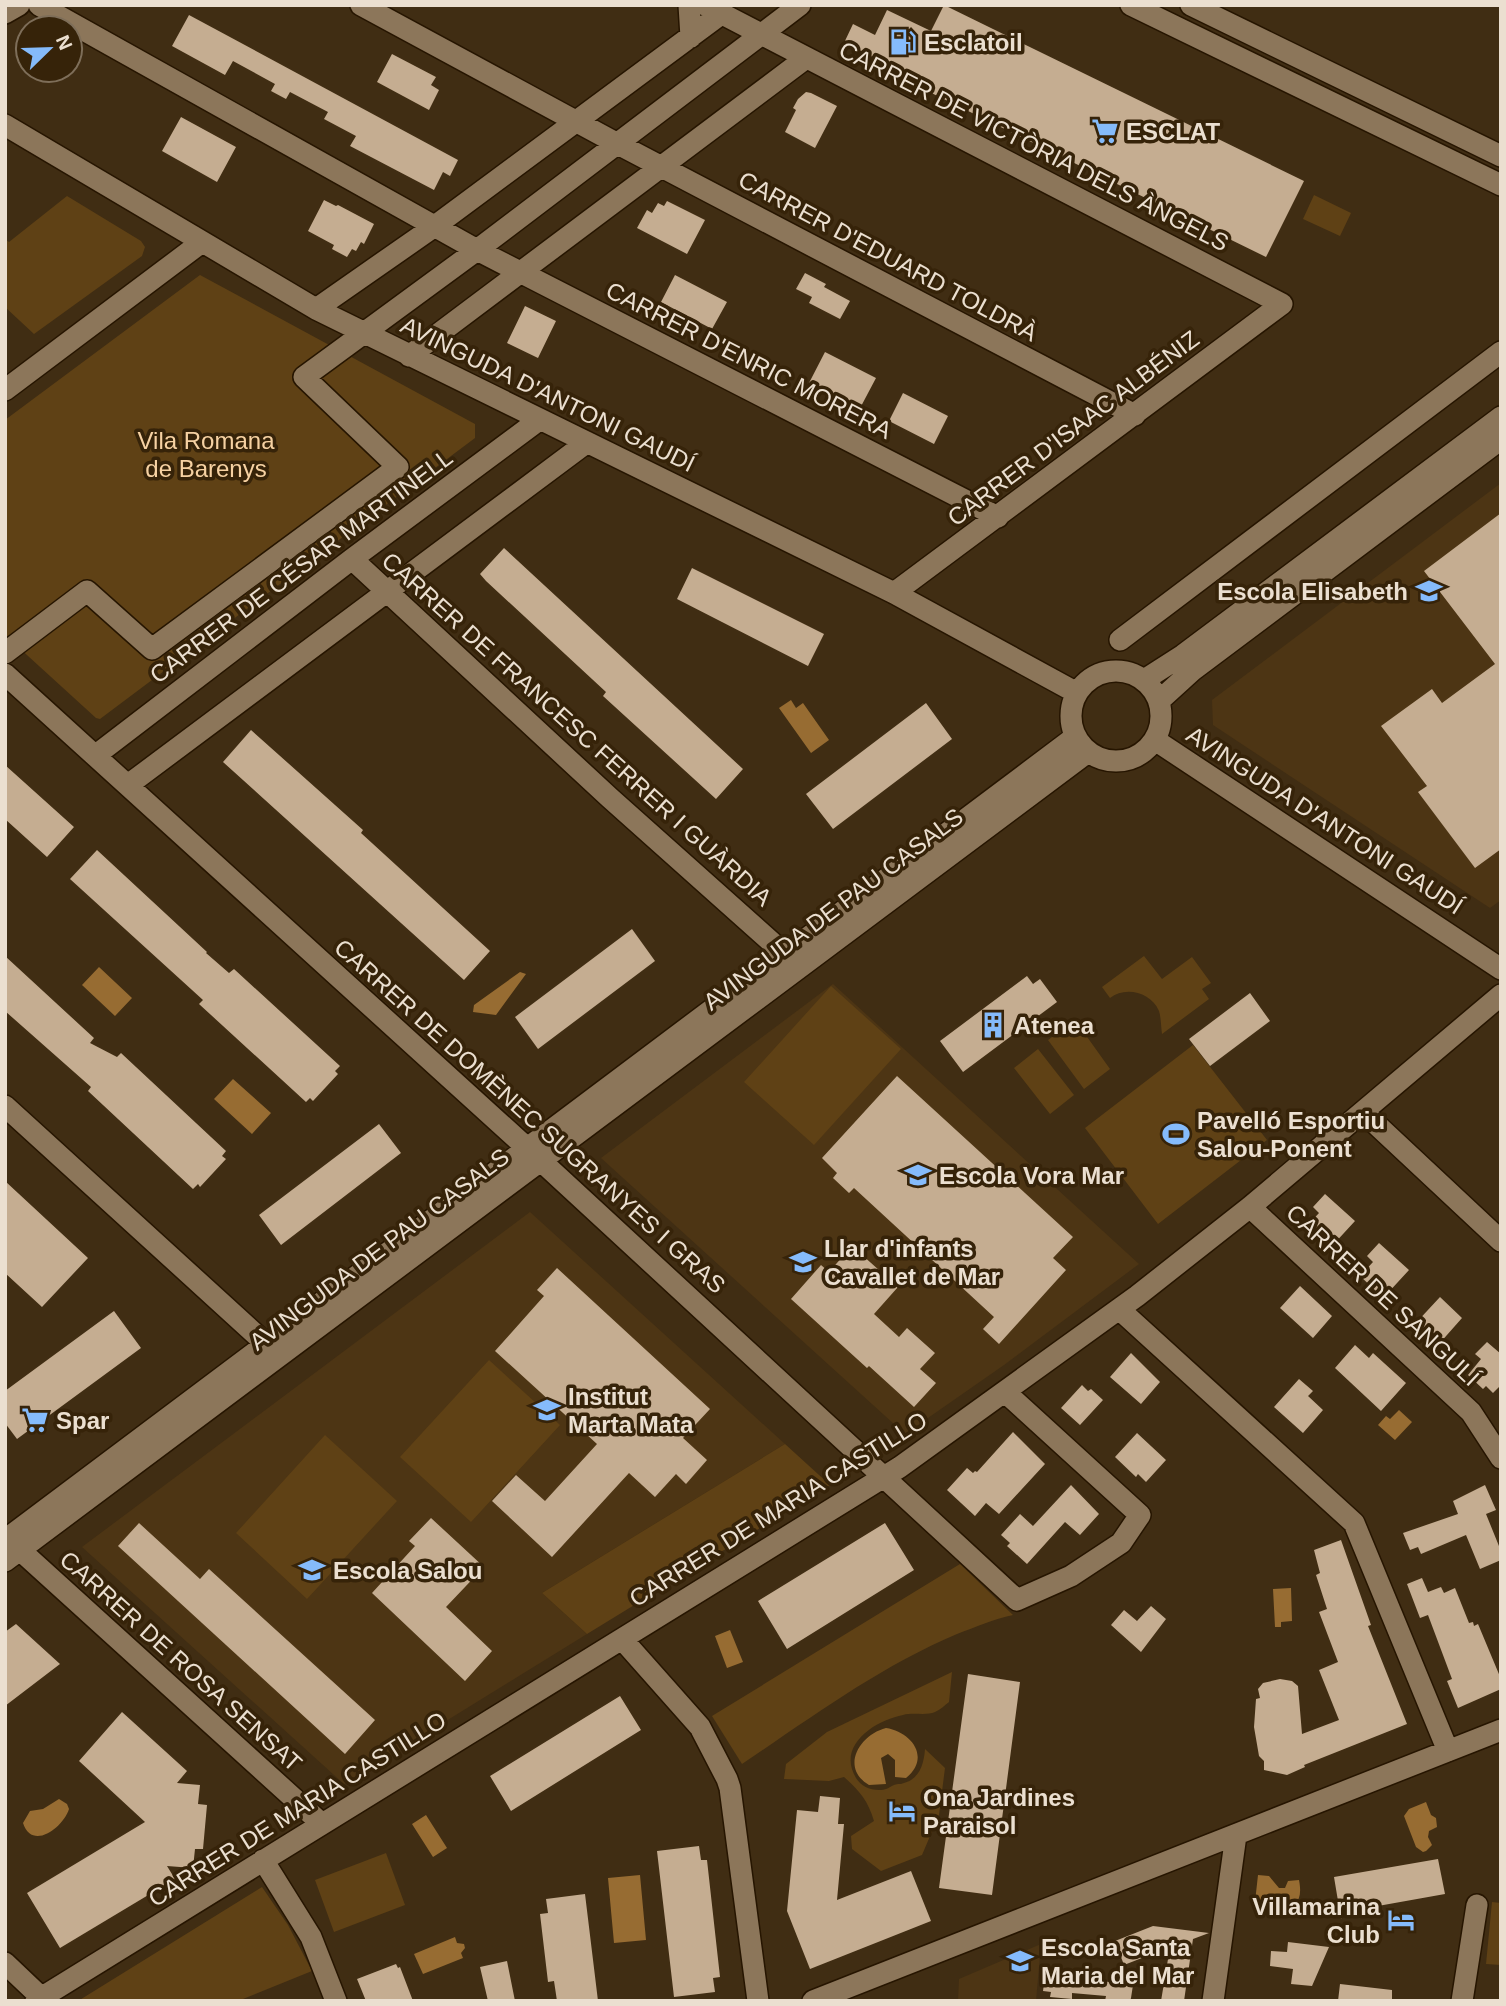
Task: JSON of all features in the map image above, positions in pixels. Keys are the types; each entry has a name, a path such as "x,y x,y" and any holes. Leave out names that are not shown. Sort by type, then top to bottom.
{"street":[{"path":"5,13 19,5"},
{"name":"CARRER D'ENRIC MORERA","path":"39,5 68,14"},
{"name":"CARRER D'EDUARD TOLDRÀ","path":"362,5 616,143 1135,415"},
{"path":"689,5 691,37"},
{"path":"5,653 87,591 152,649 398,467 304,377 477,250 800,5"},
{"path":"1131,5 1501,185"},
{"path":"1191,5 1501,156"},
{"path":"316,309 409,245 691,37 713,10"},
{"name":"CARRER DE VICTÒRIA DELS ÀNGELS","path":"713,10 1282,304"},
{"name":"CARRER D'ENRIC MORERA","path":"84,23 477,250 998,517"},
{"path":"410,356 806,58"},
{"path":"545,105 545,146"},
{"name":"AVINGUDA D'ANTONI GAUDÍ","path":"5,125 316,309 894,593 1077,693"},
{"path":"690,144 690,182"},
{"path":"409,245 410,212"},
{"path":"5,390 202,242"},
{"path":"552,248 553,288"},
{"name":"CARRER D'ISAAC ALBÉNIZ","path":"894,593 1282,304"},
{"path":"1120,640 1501,352"},
{"path":"1144,680 1183,655 1501,417"},
{"name":"CARRER DE CÉSAR MARTINELL","path":"96,755 539,420"},
{"path":"1159,701 1193,670 1501,439"},
{"path":"128,785 586,443"},
{"path":"970,538 971,503"},
{"name":"CARRER DE FRANCESC FERRER I GUÀRDIA","path":"352,559 610,798 792,960"},
{"path":"1103,673 1129,673 1144,680 1159,701 1160,728 1155,740 1144,753 1120,762 1103,760 1082,744 1072,728 1071,710 1077,693 1088,680 1103,673"},
{"name":"CARRER DE DOMÈNEC SUGRANYES I GRAS","path":"5,674 534,1155 1017,1600 1037,1612"},
{"name":"AVINGUDA D'ANTONI GAUDÍ","path":"1155,740 1501,969"},
{"name":"AVINGUDA DE PAU CASALS","path":"9,1546 1082,744"},
{"name":"CARRER DE MARIA CASTILLO","path":"41,1999 884,1476 1119,1309 1250,1207 1501,995"},
{"path":"5,1106 272,1349"},
{"path":"1363,1112 1501,1241"},
{"name":"CARRER DE SANGULÍ","path":"1250,1207 1471,1412 1501,1458"},
{"path":"1119,1309 1354,1522 1448,1751"},
{"path":"1005,1392 1140,1515 1122,1543 1071,1576 1017,1600"},
{"name":"CARRER DE ROSA SENSAT","path":"9,1546 322,1824"},
{"path":"622,1639 699,1727 727,1779 758,2001"},
{"path":"813,2001 1501,1730"},
{"path":"1213,2001 1236,1835"},
{"path":"263,1860 311,1937 336,2001"},
{"path":"1462,2001 1477,1905"},
{"path":"5,1963 41,1999"}],"shaded area":[{"name":"Escola Elisabeth","path":"1501,483 1501,900 1490,908 1213,725 1212,700"},
{"path":"791,700 796,708 803,703 829,740 811,753 779,708"},
{"path":"99,967 132,998 115,1016 82,985"},
{"path":"520,972 526,974 496,1015 473,1012 474,1005"},
{"path":"833,984 1139,1264 1004,1365 905,1434 601,1158"},
{"path":"233,1079 271,1113 252,1134 214,1099"},
{"path":"530,1212 785,1444 542,1593 587,1634 344,1784 82,1547"},
{"path":"1399,1410 1412,1422 1395,1440 1378,1425 1386,1416 1390,1419"},
{"path":"1291,1588 1292,1621 1281,1622 1281,1627 1275,1627 1273,1589"},
{"path":"730,1630 743,1662 727,1668 715,1636"},
{"path":"886,1728 895,1730 910,1740 918,1754 917,1762 906,1778 895,1777 895,1760 888,1754 881,1758 886,1784 869,1785 860,1778 856,1770 856,1753 868,1737"},
{"path":"59,1799 67,1804 69,1809 61,1823 40,1836 27,1831 23,1823 30,1811 43,1809"},
{"path":"1426,1802 1431,1815 1436,1818 1437,1827 1429,1831 1428,1837 1432,1845 1423,1852 1416,1847 1404,1816 1409,1809"},
{"path":"426,1815 447,1848 433,1857 412,1824"},
{"path":"640,1875 646,1940 614,1943 608,1878"},
{"path":"1258,1875 1269,1876 1279,1888 1285,1888 1288,1881 1299,1880 1298,1899 1289,1906 1255,1902"},
{"path":"455,1937 457,1943 464,1944 465,1948 461,1953 463,1958 423,1974 414,1954"},
{"name":"Escola Santa Maria del Mar","path":"1041,1944 1036,2001 958,2001 959,1979"}],"green space":[{"path":"1314,195 1351,213 1340,236 1303,219"},
{"path":"67,196 141,241 145,247 142,256 34,334 5,307 5,239 9,242"},
{"name":"Vila Romana de Barenys","path":"200,275 475,424 475,438 100,719 5,635 5,420"},
{"path":"1144,956 1162,979 1192,957 1211,983 1202,989 1209,999 1162,1034 1159,1011 1150,999 1130,992 1116,994 1110,998 1102,987"},
{"path":"831,986 901,1049 814,1145 744,1082"},
{"path":"1075,1020 1110,1069 1084,1089 1048,1040"},
{"name":"Pavelló Esportiu Salou-Ponent","path":"1193,1045 1267,1140 1158,1224 1085,1128"},
{"path":"1038,1049 1074,1095 1050,1114 1014,1068"},
{"path":"489,1360 560,1425 471,1522 400,1457"},
{"path":"325,1435 397,1501 307,1599 236,1533"},
{"path":"785,1444 830,1485 587,1634 542,1593"},
{"path":"960,1564 1013,1615 957,1634 900,1662 846,1694 742,1764 712,1716"},
{"path":"952,1672 949,1702 931,1713 907,1714 881,1722 862,1736 851,1755 851,1766 856,1778 863,1785 875,1790 902,1784 914,1778 922,1765 925,1749 945,1768 939,1815 922,1855 881,1871 852,1849 851,1836 874,1821 859,1792 844,1777 829,1781 784,1779 786,1764 827,1732"},
{"path":"386,1853 405,1905 334,1932 315,1880"},
{"path":"262,1887 288,1925 312,1971 238,2001 78,2001"},
{"path":"1492,1902 1501,1903 1501,1965 1486,1964"}],"building":[{"name":"ESCLAT","path":"944,5 1304,181 1266,257 907,81 910,75 844,43 853,24 875,35 887,10 931,31"},
{"path":"189,15 458,160 450,176 443,172 434,190 350,146 356,136 324,119 328,112 290,92 286,99 271,91 275,84 233,61 225,75 172,46"},
{"path":"392,54 436,77 431,85 439,90 429,110 377,82"},
{"path":"806,92 837,106 815,148 785,132 796,110 793,108"},
{"path":"181,117 236,147 217,182 162,151"},
{"path":"324,200 374,224 364,244 361,242 356,251 352,249 347,257 332,249 334,245 308,231"},
{"path":"667,201 705,220 687,254 637,228 647,210 652,213 658,203 664,206"},
{"path":"805,273 850,301 840,319 809,303 812,297 796,289"},
{"path":"675,275 727,302 712,329 661,302"},
{"path":"525,306 556,321 538,358 507,343"},
{"path":"825,352 876,378 858,412 809,383"},
{"path":"903,393 948,416 934,444 889,421"},
{"path":"1501,513 1501,849 1475,868 1418,792 1427,786 1381,726 1432,689 1442,703 1495,664 1424,571"},
{"path":"504,548 743,769 716,799 603,696 606,692 480,574"},
{"path":"692,568 824,634 808,666 677,599"},
{"path":"926,703 952,739 833,829 806,794"},
{"path":"251,730 363,830 361,833 490,951 464,980 223,762"},
{"path":"5,765 74,827 47,857 5,819"},
{"path":"97,850 206,953 229,973 234,969 340,1066 335,1071 338,1074 313,1101 310,1098 306,1102 199,1004 203,1000 70,879"},
{"path":"632,929 655,961 538,1049 515,1017"},
{"path":"5,956 94,1038 90,1043 117,1057 121,1053 226,1151 222,1156 226,1159 200,1187 198,1184 193,1189 88,1091 91,1087 5,1011"},
{"name":"Atenea","path":"1027,976 1033,984 1040,979 1057,1002 963,1072 940,1041"},
{"path":"1250,993 1270,1021 1210,1066 1189,1039"},
{"path":"897,1076 1073,1237 1053,1258 1066,1270 999,1344 983,1329 994,1317 854,1188 849,1193 833,1178 837,1173 822,1158"},
{"path":"379,1124 401,1153 281,1245 259,1215"},
{"path":"5,1181 88,1258 42,1307 5,1273"},
{"path":"1325,1194 1355,1221 1332,1246 1324,1239 1322,1242 1306,1227 1319,1213 1313,1207"},
{"path":"1379,1243 1409,1270 1386,1295 1378,1288 1376,1291 1360,1276 1373,1262 1367,1256"},
{"path":"852,1246 898,1287 874,1314 899,1337 907,1328 935,1353 920,1369 936,1383 914,1407 791,1299 821,1265 829,1272"},
{"path":"557,1268 710,1409 683,1438 707,1460 686,1484 676,1474 655,1497 629,1473 552,1557 492,1501 516,1475 545,1501 597,1444 495,1351 544,1296 537,1290"},
{"path":"1300,1286 1332,1316 1313,1338 1280,1308"},
{"path":"1440,1297 1462,1318 1439,1344 1432,1337 1429,1340 1414,1325"},
{"path":"114,1311 141,1348 17,1439 5,1423 5,1391"},
{"path":"1487,1342 1501,1354 1501,1385 1493,1393 1486,1386 1483,1389 1468,1375 1481,1359 1475,1354"},
{"path":"1355,1345 1369,1358 1373,1353 1406,1383 1381,1411 1335,1368"},
{"path":"1131,1353 1160,1382 1141,1404 1110,1377"},
{"path":"1299,1379 1313,1391 1308,1396 1323,1410 1303,1433 1274,1407"},
{"path":"1082,1385 1103,1400 1080,1425 1061,1408"},
{"path":"1013,1432 1045,1464 999,1514 986,1503 975,1516 947,1490 967,1468 973,1473 977,1472"},
{"path":"1137,1433 1166,1460 1146,1482 1138,1474 1136,1477 1115,1457"},
{"path":"1071,1485 1099,1514 1080,1535 1065,1522 1027,1564 1007,1546 1010,1543 1001,1535 1020,1514 1033,1526"},
{"path":"1485,1485 1496,1510 1486,1514 1501,1551 1501,1560 1480,1569 1466,1535 1421,1554 1418,1547 1410,1550 1403,1533 1458,1514 1453,1501"},
{"path":"431,1518 484,1567 446,1607 492,1651 465,1681 372,1593 415,1546 409,1541"},
{"path":"139,1523 200,1579 209,1569 375,1720 345,1754 118,1546"},
{"path":"885,1523 914,1570 787,1649 758,1601"},
{"path":"1341,1540 1371,1625 1368,1626 1407,1724 1304,1765 1305,1767 1287,1775 1264,1770 1254,1727 1256,1699 1260,1698 1258,1689 1263,1683 1280,1679 1292,1681 1298,1686 1302,1734 1339,1720 1319,1670 1338,1662 1319,1612 1327,1609 1316,1575 1320,1573 1314,1550"},
{"path":"1422,1578 1428,1592 1441,1587 1444,1593 1455,1588 1469,1623 1473,1622 1474,1626 1478,1624 1501,1679 1501,1689 1458,1708 1447,1681 1452,1679 1428,1615 1420,1618 1407,1584"},
{"path":"1151,1606 1166,1619 1141,1652 1111,1625 1124,1610 1137,1621"},
{"path":"16,1624 60,1664 5,1706 5,1632"},
{"path":"968,1674 1020,1682 992,1895 939,1888"},
{"path":"620,1696 641,1730 511,1811 490,1776"},
{"path":"122,1712 187,1771 177,1783 200,1785 198,1804 207,1805 203,1849 195,1849 193,1868 167,1866 175,1879 60,1948 27,1893 145,1822 79,1761"},
{"path":"820,1796 840,1798 838,1824 844,1824 837,1900 911,1871 931,1921 810,1969 787,1911 797,1810 818,1812"},
{"path":"699,1846 701,1860 707,1860 720,1977 713,1978 715,1992 674,1997 657,1851"},
{"path":"1438,1859 1445,1894 1350,1911 1351,1896 1341,1919 1334,1877"},
{"path":"585,1894 598,2001 557,2001 554,1981 548,1982 540,1914 548,1913 546,1899"},
{"path":"1153,1926 1209,1933 1193,1939 1184,2001 1161,2001 1170,1947 1124,1965 1115,1941"},
{"path":"1288,1942 1329,1947 1312,1986 1291,1984 1293,1969 1270,1966 1271,1951 1287,1952"},
{"path":"507,1961 515,2001 488,2001 480,1967"},
{"path":"396,1964 400,1967 413,2001 366,2001 357,1979"},
{"path":"1046,1969 1096,1975 1086,1979 1133,1985 1130,2001 1105,2001 1106,1996 1072,1993 1072,1999 1050,1997 1051,1992 1043,1991"},
{"path":"1340,1984 1392,1990 1392,2001 1338,2001"}],"place":[{"name":"Esclatoil","path":"903,42"},
{"name":"ESCLAT","path":"1105,131"},
{"name":"Escola Elisabeth","path":"1429,591"},
{"name":"Atenea","path":"993,1025"},
{"name":"Pavelló Esportiu Salou-Ponent","path":"1176,1134"},
{"name":"Escola Vora Mar","path":"918,1175"},
{"name":"Llar d'infants Cavallet de Mar","path":"803,1262"},
{"name":"Institut Marta Mata","path":"547,1410"},
{"name":"Spar","path":"35,1420"},
{"name":"Escola Salou","path":"312,1570"},
{"name":"Ona Jardines Paraisol","path":"902,1811"},
{"name":"Villamarina Club","path":"1401,1920"},
{"name":"Escola Santa Maria del Mar","path":"1020,1961"}]}
